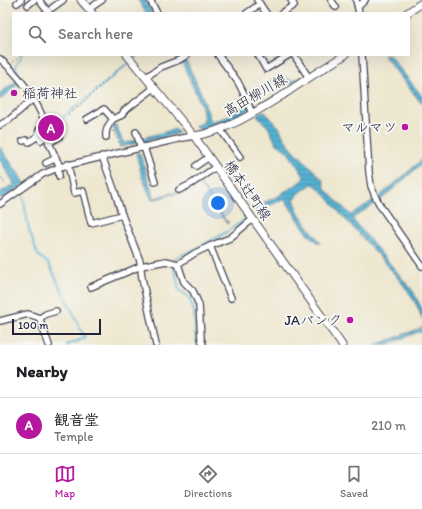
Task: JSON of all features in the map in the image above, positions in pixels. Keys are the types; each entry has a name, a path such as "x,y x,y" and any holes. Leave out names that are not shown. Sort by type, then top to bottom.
{"main road":[{"path":"81,0 90,11"},
{"path":"408,12 422,3"},
{"name":"高田柳川線","path":"194,136 230,125 343,56"},
{"name":"橋本辻町線","path":"130,59 210,157 342,345"}],"street":[{"path":"28,5 34,0"},
{"path":"39,0 51,11 63,0"},
{"path":"90,11 102,0"},
{"path":"150,0 156,12"},
{"path":"284,12 294,5 291,0"},
{"path":"331,0 336,7"},
{"path":"356,0 359,12"},
{"path":"358,7 365,0"},
{"path":"248,12 259,2 265,12"},
{"path":"146,77 161,67 184,56"},
{"path":"219,56 238,82 251,112"},
{"path":"259,56 266,69 287,56"},
{"path":"295,56 309,78"},
{"path":"362,56 369,172 372,186 381,207 422,266"},
{"path":"0,59 15,73 40,110 43,127 59,167 59,176"},
{"path":"106,137 107,128 111,121 122,115 124,111 154,88"},
{"path":"0,125 9,120 33,99"},
{"path":"87,119 104,109 111,121"},
{"path":"23,141 26,140 30,142 43,127 56,127 41,140 43,127"},
{"path":"220,129 240,157"},
{"path":"136,132 156,182"},
{"path":"0,204 43,174 59,167 194,136"},
{"path":"49,143 60,137"},
{"path":"102,156 140,261 142,278 156,345"},
{"path":"196,166 210,157"},
{"path":"46,163 56,158"},
{"path":"68,164 74,193 83,191 91,223 122,214"},
{"path":"179,190 191,184 216,166"},
{"path":"91,287 140,266 166,261 178,264 195,253 230,238 253,219"},
{"path":"210,246 231,298"},
{"path":"178,264 184,282 193,291 199,305 201,338 203,345"},
{"path":"40,318 46,314 56,311"},
{"path":"0,321 28,314 40,318"},
{"path":"40,318 49,345"}],"path":[{"path":"8,66 22,56"},
{"path":"68,114 130,59"},
{"path":"111,121 112,130 123,149 123,152"},
{"path":"0,174 4,183 9,186"}],"water":[{"path":"138,0 145,0 152,12 145,12"},
{"path":"178,56 184,56 186,60 203,97 210,120 212,121 227,117 245,105 248,94 282,75 292,81 302,76 302,78 290,84 280,79 250,98 252,105 255,103 256,105 236,116 231,121 215,127 200,130 195,126 204,122 202,107"},
{"path":"384,56 390,56 422,96 422,104"},
{"path":"17,81 19,83 0,100 0,93"},
{"path":"264,111 279,127 284,138 293,149 323,180 327,191 351,215 380,196 422,160 422,165 382,199 353,218 353,220 413,291 422,309 422,319 408,291 315,185 312,184 298,194 294,199 298,212 320,244 308,234 285,200 262,208 257,212 254,209 258,205 279,196 293,187 303,179 304,176 287,151 276,143 268,127 257,115"},
{"path":"116,125 122,140 125,143 175,129 178,133 121,147 113,129 113,126"},
{"path":"0,147 25,183 9,195 0,199 0,192 10,187 14,183 0,160"},
{"path":"136,153 140,153 154,198 171,193 179,193 198,185 205,190 226,221 229,222 227,224 205,191 199,186 191,188 180,194 172,194 152,200 142,177"},
{"path":"422,326 422,333 418,332 386,345 375,345 421,328"}],"waterway":[{"path":"19,75 16,67 21,56"},
{"path":"133,59 137,56"},
{"path":"63,118 130,62"},
{"path":"23,196 29,230 38,255 49,264 85,338 67,345"},
{"path":"198,345 194,311 189,297 179,290 173,261 176,258 223,234 248,217"}],"place":[{"name":"稲荷神社","path":"14,93"},
{"name":"マルマツ","path":"405,127"},
{"name":"観音堂","path":"51,128"},
{"name":"JAバンク","path":"350,320"}]}
